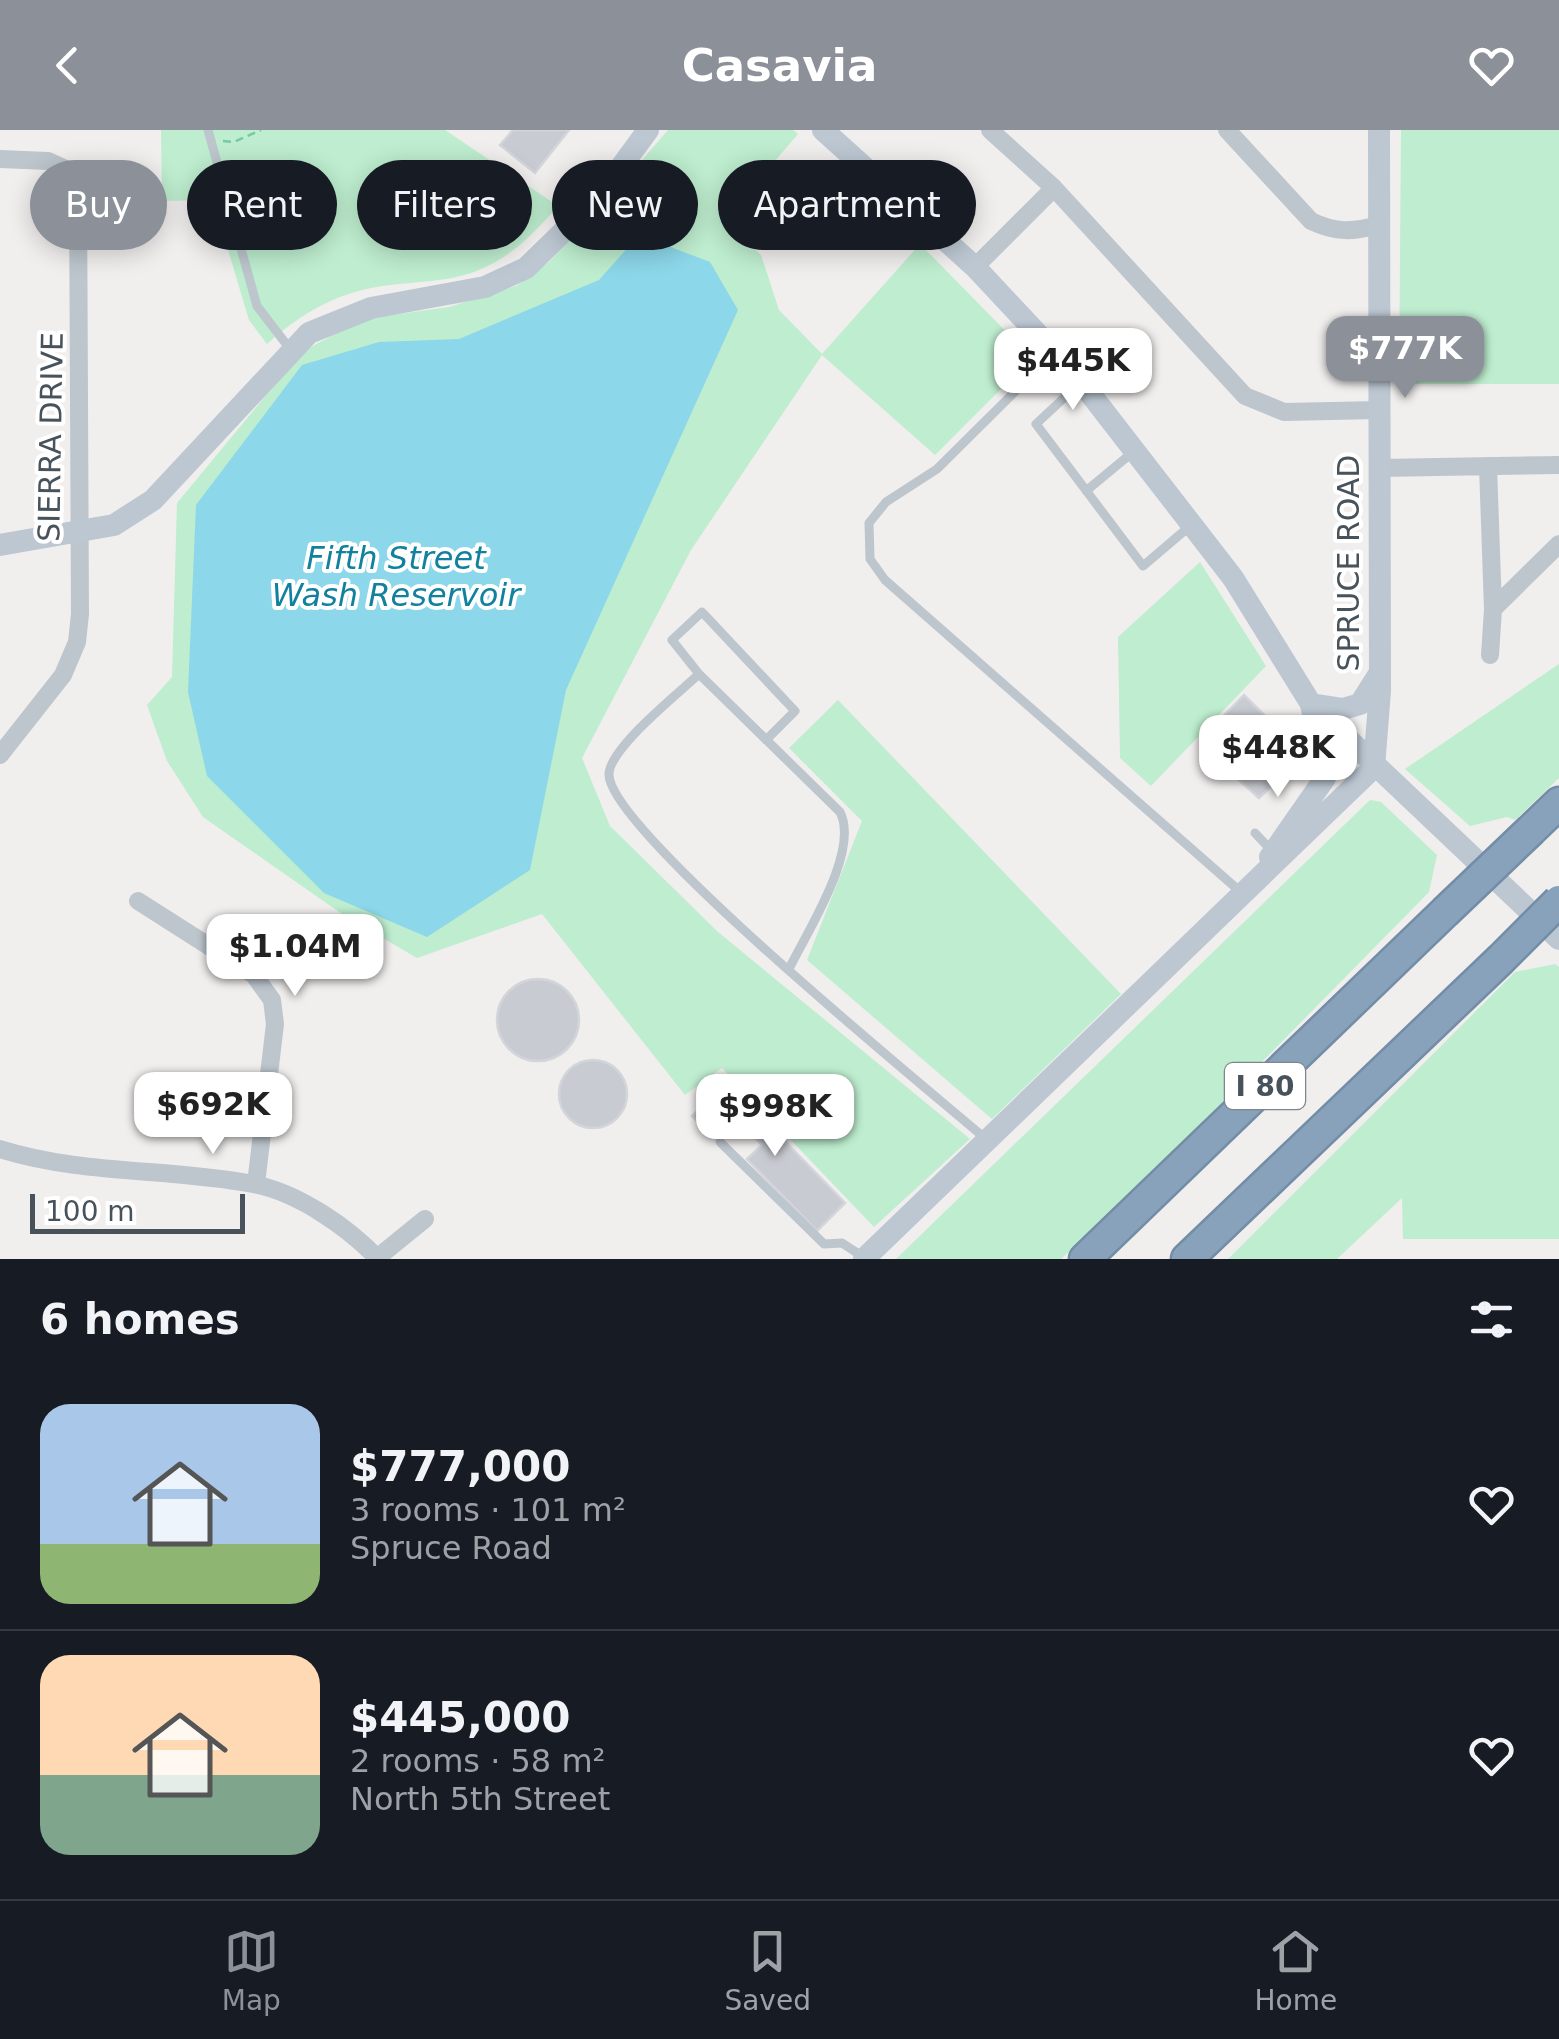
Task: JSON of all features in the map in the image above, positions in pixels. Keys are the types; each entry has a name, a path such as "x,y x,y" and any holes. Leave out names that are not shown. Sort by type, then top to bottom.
{"highway":[{"name":"I 80","path":"1085,1259 1559,803"},
{"name":"I 80","path":"1188,1259 1559,902"}],"street":[{"path":"0,546 114,525 153,500 290,349 337,318 370,308 486,288 526,268 598,197 648,130"},
{"path":"823,130 975,267 1082,382 1233,578 1312,704 1559,939"},
{"path":"990,130 1054,188 1244,396 1284,412 1378,410"},
{"path":"1227,130 1311,221 1329,230 1354,232 1379,226"},
{"name":"SPRUCE ROAD","path":"1374,767 1380,671 1379,130"},
{"name":"SIERRA DRIVE","path":"0,158 60,164 74,174 78,183 80,614 76,642 64,675 0,755"},
{"path":"975,267 1054,188"},
{"path":"1488,466 1494,609 1490,655"},
{"path":"1378,468 1559,466"},
{"path":"1494,609 1559,544"},
{"path":"1312,704 1342,709 1360,704 1380,671"},
{"path":"1245,896 1325,778 1312,704"},
{"path":"864,1258 1245,896 1374,767"},
{"path":"138,901 254,975 272,1000 275,1024 256,1184"},
{"path":"0,1148 79,1167 256,1184 340,1226 378,1258 425,1219"}],"lane":[{"path":"208,130 257,306 290,349"},
{"path":"1056,352 937,469 886,502 869,523 870,559 899,593 1245,896"},
{"path":"1082,382 1036,424 1142,566 1192,524"},
{"path":"1086,491 1136,450"},
{"path":"766,740 795,710 702,612 672,640 699,674 766,740 840,812 846,823 837,868 789,969"},
{"path":"699,674 617,752 608,772 613,792 628,814 724,914 989,1141"},
{"path":"1255,833 1273,852"},
{"path":"720,1142 824,1244 842,1242 864,1258"}],"path":[{"path":"220,135 223,141 234,142 261,130"}],"green space":[{"path":"161,130 445,130 490,160 357,160 357,250 512,250 469,274 382,286 335,299 293,323 267,344 249,320 228,250 337,250 337,160 187,160 187,201 167,201 167,160 161,160"},
{"path":"668,130 793,130 798,134 776,160 718,160 718,250 756,250 761,255 779,310 822,354 915,250 926,250 1032,358 935,455 822,355 691,550 582,758 610,826 718,932 970,1139 874,1227 722,1068 685,1095 542,914 417,958 342,914 203,817 167,761 147,705 172,677 177,503 287,370 311,347 363,319 449,307 516,286 561,250 698,250 698,160 642,160"},
{"path":"1401,130 1559,130 1559,384 1399,384"},
{"path":"532,189 552,202 552,213 532,234"},
{"path":"1200,562 1266,666 1151,786 1120,758 1118,637"},
{"path":"1559,664 1559,778 1515,820 1507,817 1470,826 1405,769"},
{"path":"838,700 1121,994 992,1119 807,960 862,821 789,748"},
{"path":"1370,800 1381,802 1437,855 1429,892 1130,1196 1061,1259 896,1259"},
{"path":"1555,964 1559,967 1559,1239 1403,1239 1402,1198 1337,1259 1228,1259 1515,972"}],"water":[{"name":"Fifth Street Wash Reservoir","path":"626,250 678,250 710,262 738,310 566,690 530,870 427,937 324,893 207,776 188,692 196,505 302,365 379,342 459,339 599,280"}],"building":[{"path":"513,130 569,130 535,173 532,160 519,160 500,145"},
{"path":"1244,695 1270,721 1257,734 1264,741 1258,746 1285,773 1259,798 1211,755 1210,730"},
{"path":"538,979 554,982 567,991 576,1004 576,1036 567,1049 554,1058 538,1061 522,1058 509,1049 500,1036 497,1020 500,1004 509,991 522,982"},
{"path":"593,1060 617,1070 627,1094 617,1118 593,1128 569,1118 559,1094 569,1070"},
{"path":"727,1082 845,1203 817,1231 747,1159 762,1145 728,1110 707,1131 692,1116"}]}
